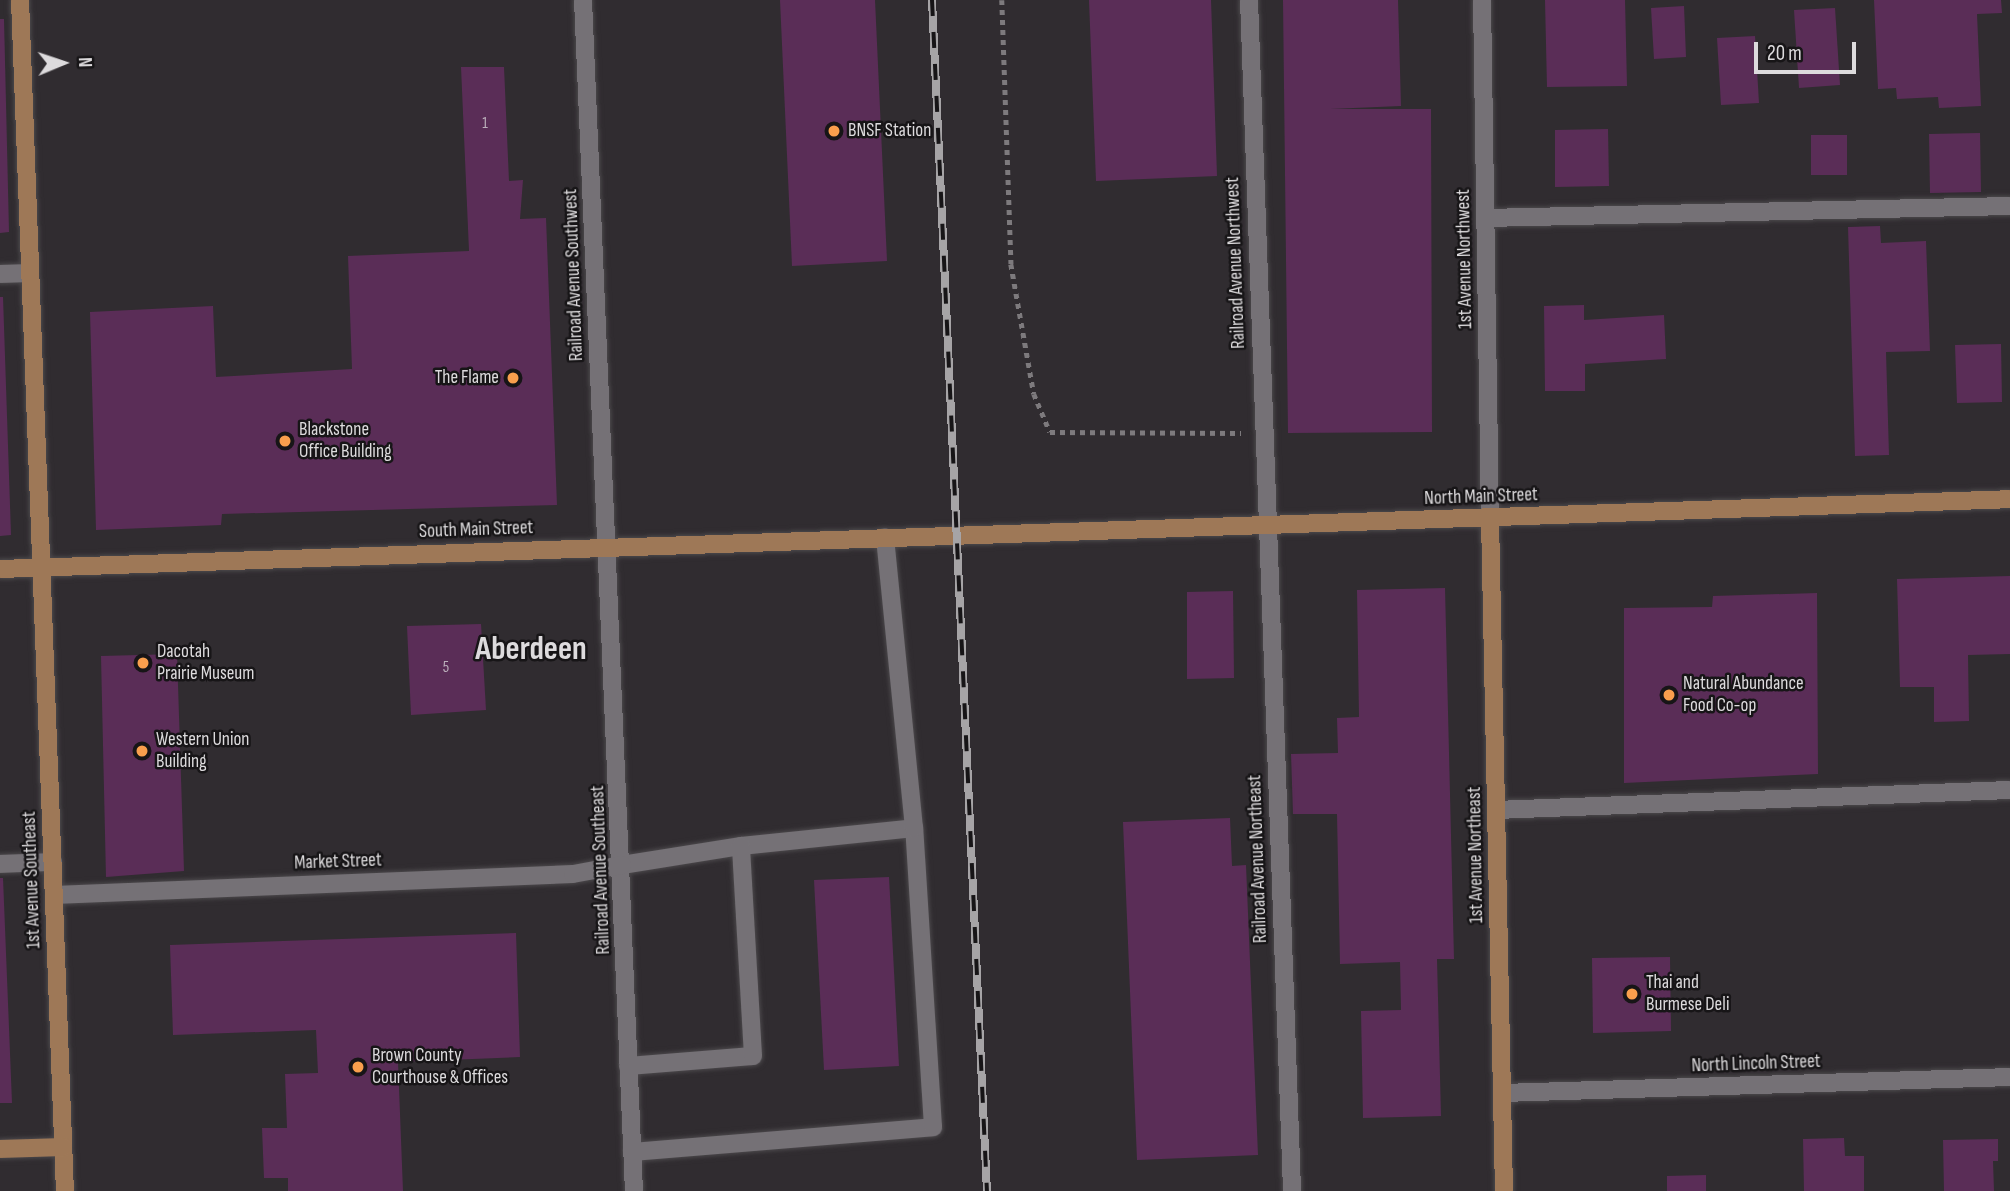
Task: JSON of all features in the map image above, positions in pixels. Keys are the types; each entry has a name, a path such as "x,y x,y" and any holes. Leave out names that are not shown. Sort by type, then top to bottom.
{"street":[{"name":"1st Avenue Southeast","path":"20,0 65,1191"},
{"name":"Railroad Avenue Southwest","path":"583,0 606,547"},
{"name":"Railroad Avenue Northwest","path":"1249,0 1266,525"},
{"name":"1st Avenue Northwest","path":"1482,0 1490,518"},
{"path":"1485,218 2010,206"},
{"path":"0,274 30,274"},
{"name":"North Main Street","path":"954,535 2010,499"},
{"name":"1st Avenue Northeast","path":"1490,518 1504,1191"},
{"name":"Railroad Avenue Northeast","path":"1266,525 1292,1191"},
{"name":"South Main Street","path":"0,569 954,535"},
{"path":"632,1153 933,1127 914,828 885,537"},
{"name":"Railroad Avenue Southeast","path":"606,547 622,865 634,1191"},
{"path":"1496,810 2010,790"},
{"name":"Market Street","path":"54,895 573,874 741,846 914,828"},
{"path":"628,1066 753,1056 741,846"},
{"path":"0,864 52,862"},
{"name":"North Lincoln Street","path":"1502,1093 2010,1077"},
{"path":"0,1149 63,1147"}],"path":[{"path":"1002,0 1011,264 1034,394 1050,432 1263,433"}],"building":[{"name":"BNSF Station","path":"780,0 875,0 887,261 792,266"},
{"path":"1089,0 1211,0 1217,176 1096,181"},
{"path":"1283,0 1398,0 1401,106 1330,109 1431,109 1432,432 1288,433"},
{"path":"1545,0 1625,0 1627,86 1547,87"},
{"path":"1874,0 2001,0 2002,13 1977,14 1981,106 1939,108 1938,97 1897,99 1896,88 1878,89"},
{"path":"1684,6 1686,57 1654,59 1651,8"},
{"path":"1835,8 1840,85 1799,88 1794,10"},
{"path":"0,19 4,19 9,232 0,233"},
{"path":"1755,36 1759,103 1721,105 1717,38"},
{"name":"Blackstone Office Building","path":"461,67 504,67 509,181 523,180 520,219 546,218 557,505 222,514 221,525 96,530 90,312 213,306 216,377 352,369 348,256 469,251"},
{"path":"1608,129 1609,186 1555,187 1555,130"},
{"path":"1980,133 1981,192 1930,193 1929,134"},
{"path":"1811,135 1847,135 1847,175 1811,175"},
{"path":"1880,226 1881,243 1926,241 1930,351 1886,352 1889,455 1855,456 1848,227"},
{"path":"0,297 3,297 11,535 0,536"},
{"path":"1584,305 1584,320 1664,315 1666,359 1585,364 1585,391 1545,391 1544,306"},
{"path":"2001,344 2002,402 1957,403 1955,345"},
{"path":"2010,576 2010,654 1968,655 1969,721 1934,722 1934,687 1900,687 1897,579"},
{"path":"1445,588 1454,959 1437,959 1441,1116 1363,1118 1361,1011 1401,1010 1400,962 1340,964 1337,814 1293,814 1291,754 1338,753 1337,718 1359,717 1357,590"},
{"path":"1233,591 1234,678 1187,679 1187,592"},
{"path":"1817,593 1818,774 1624,783 1624,608 1712,607 1713,596"},
{"path":"481,624 486,710 411,715 407,626"},
{"name":"Western Union Building","path":"177,654 184,871 106,877 101,656"},
{"path":"1230,818 1232,866 1246,865 1258,1155 1137,1160 1123,822"},
{"path":"889,877 899,1066 824,1070 814,880"},
{"path":"0,878 3,878 12,1103 0,1103"},
{"name":"Brown County Courthouse & Offices","path":"516,933 520,1057 398,1062 403,1191 288,1191 288,1178 264,1178 262,1128 287,1128 285,1074 318,1073 316,1030 173,1035 170,945"},
{"name":"Thai and Burmese Deli","path":"1670,957 1671,1031 1593,1033 1592,958"},
{"path":"1844,1138 1845,1156 1864,1156 1864,1191 1804,1191 1803,1139"},
{"path":"1998,1139 1998,1161 1993,1161 1994,1191 1944,1191 1943,1140"},
{"path":"1706,1175 1706,1191 1667,1191 1667,1176"}],"railway":[{"path":"932,0 987,1191"}],"place":[{"name":"BNSF Station","path":"834,131"},
{"name":"The Flame","path":"513,378"},
{"name":"Blackstone Office Building","path":"285,441"},
{"name":"Dacotah Prairie Museum","path":"143,663"},
{"name":"Natural Abundance Food Co-op","path":"1669,695"},
{"name":"Western Union Building","path":"142,751"},
{"name":"Thai and Burmese Deli","path":"1632,994"},
{"name":"Brown County Courthouse & Offices","path":"358,1067"}],"district":[{"name":"Aberdeen","path":"531,650"}]}
